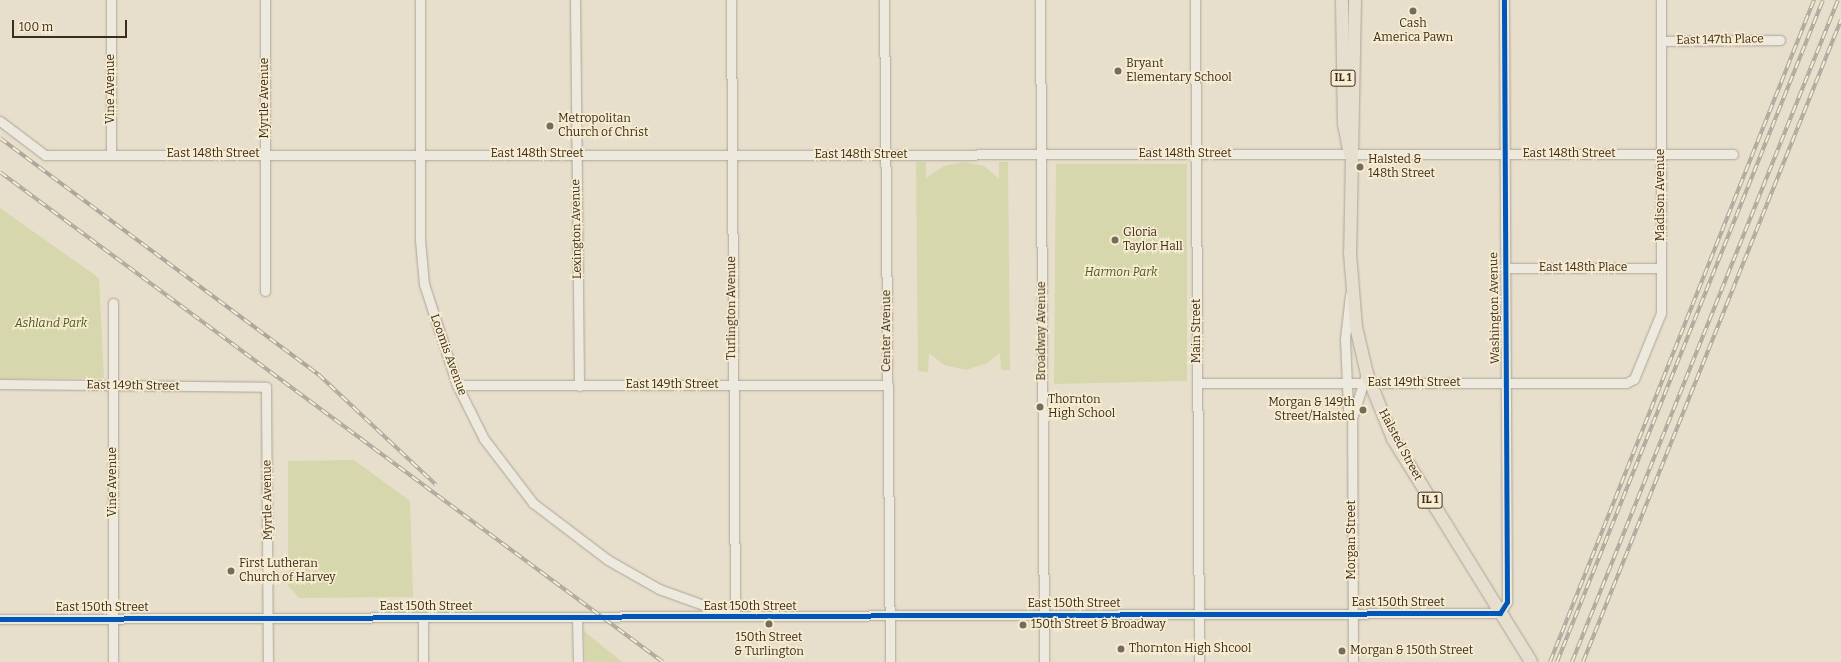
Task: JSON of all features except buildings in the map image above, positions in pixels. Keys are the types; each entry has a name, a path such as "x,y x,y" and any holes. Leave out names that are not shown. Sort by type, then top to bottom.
{"main road":[{"name":"Halsted Street","path":"1342,0 1345,141 1350,155"},
{"name":"Halsted Street","path":"1356,0 1354,141 1350,155 1351,291 1367,380 1400,451 1531,661"}],"street":[{"name":"Vine Avenue","path":"111,0 111,155"},
{"name":"Myrtle Avenue","path":"265,0 265,291"},
{"name":"Loomis Avenue","path":"420,0 420,240 424,284 457,385 484,439 533,503 608,560 659,589 736,616"},
{"name":"Lexington Avenue","path":"574,0 579,386"},
{"name":"Turlington Avenue","path":"731,0 732,385 736,616"},
{"name":"Center Avenue","path":"884,0 890,662"},
{"name":"Broadway Avenue","path":"1040,0 1044,662"},
{"name":"Main Street","path":"1195,0 1199,662"},
{"name":"Washington Avenue","path":"1500,613 1507,602 1504,0"},
{"name":"Madison Avenue","path":"1631,382 1661,313 1661,0"},
{"name":"East 147th Place","path":"1661,41 1780,40"},
{"name":"East 148th Street","path":"0,121 45,155 421,153 731,155 1733,154"},
{"name":"East 148th Place","path":"1505,268 1661,268"},
{"name":"Morgan Street","path":"1351,291 1345,320 1347,383 1352,418 1353,662"},
{"name":"Vine Avenue","path":"113,303 113,662"},
{"name":"East 149th Street","path":"1198,383 1347,383 1367,380 1631,382"},
{"name":"Morgan Street","path":"1352,418 1367,380"},
{"name":"East 149th Street","path":"0,384 266,387"},
{"name":"East 149th Street","path":"457,385 888,385"},
{"name":"Myrtle Avenue","path":"266,387 268,662"},
{"name":"East 150th Street","path":"0,618 1500,613"},
{"path":"423,617 423,662"},
{"path":"577,617 578,662"}],"green space":[{"path":"916,162 926,162 926,178 944,166 965,162 984,166 999,179 999,162 1008,162 1010,370 1001,370 1000,353 987,363 966,370 944,365 929,353 928,372 918,371"},
{"name":"Harmon Park","path":"1056,164 1187,164 1187,381 1054,384"},
{"name":"Ashland Park","path":"0,208 99,278 104,378 0,379"},
{"path":"354,460 410,501 413,597 299,598 288,586 288,461"},
{"path":"584,631 622,662 585,662"}],"railway":[{"path":"1550,662 1814,0"},
{"path":"1557,662 1823,0"},
{"path":"1572,662 1838,0"},
{"path":"1583,662 1841,20"},
{"path":"0,138 318,374 436,485"},
{"path":"0,172 663,662"}],"cycle path":[{"path":"0,619 1500,613 1507,602 1504,0"}],"place":[{"name":"Cash America Pawn","path":"1413,11"},
{"name":"Bryant Elementary School","path":"1118,71"},
{"name":"Metropolitan Church of Christ","path":"550,126"},
{"name":"Halsted & 148th Street","path":"1360,167"},
{"name":"Gloria Taylor Hall","path":"1115,240"},
{"name":"Thornton High School","path":"1040,407"},
{"name":"Morgan & 149th Street/Halsted","path":"1363,410"},
{"name":"First Lutheran Church of Harvey","path":"231,571"},
{"name":"150th Street & Turlington","path":"769,624"},
{"name":"150th Street & Broadway","path":"1023,625"},
{"name":"Thornton High Shcool","path":"1121,649"},
{"name":"Morgan & 150th Street","path":"1342,651"}]}
